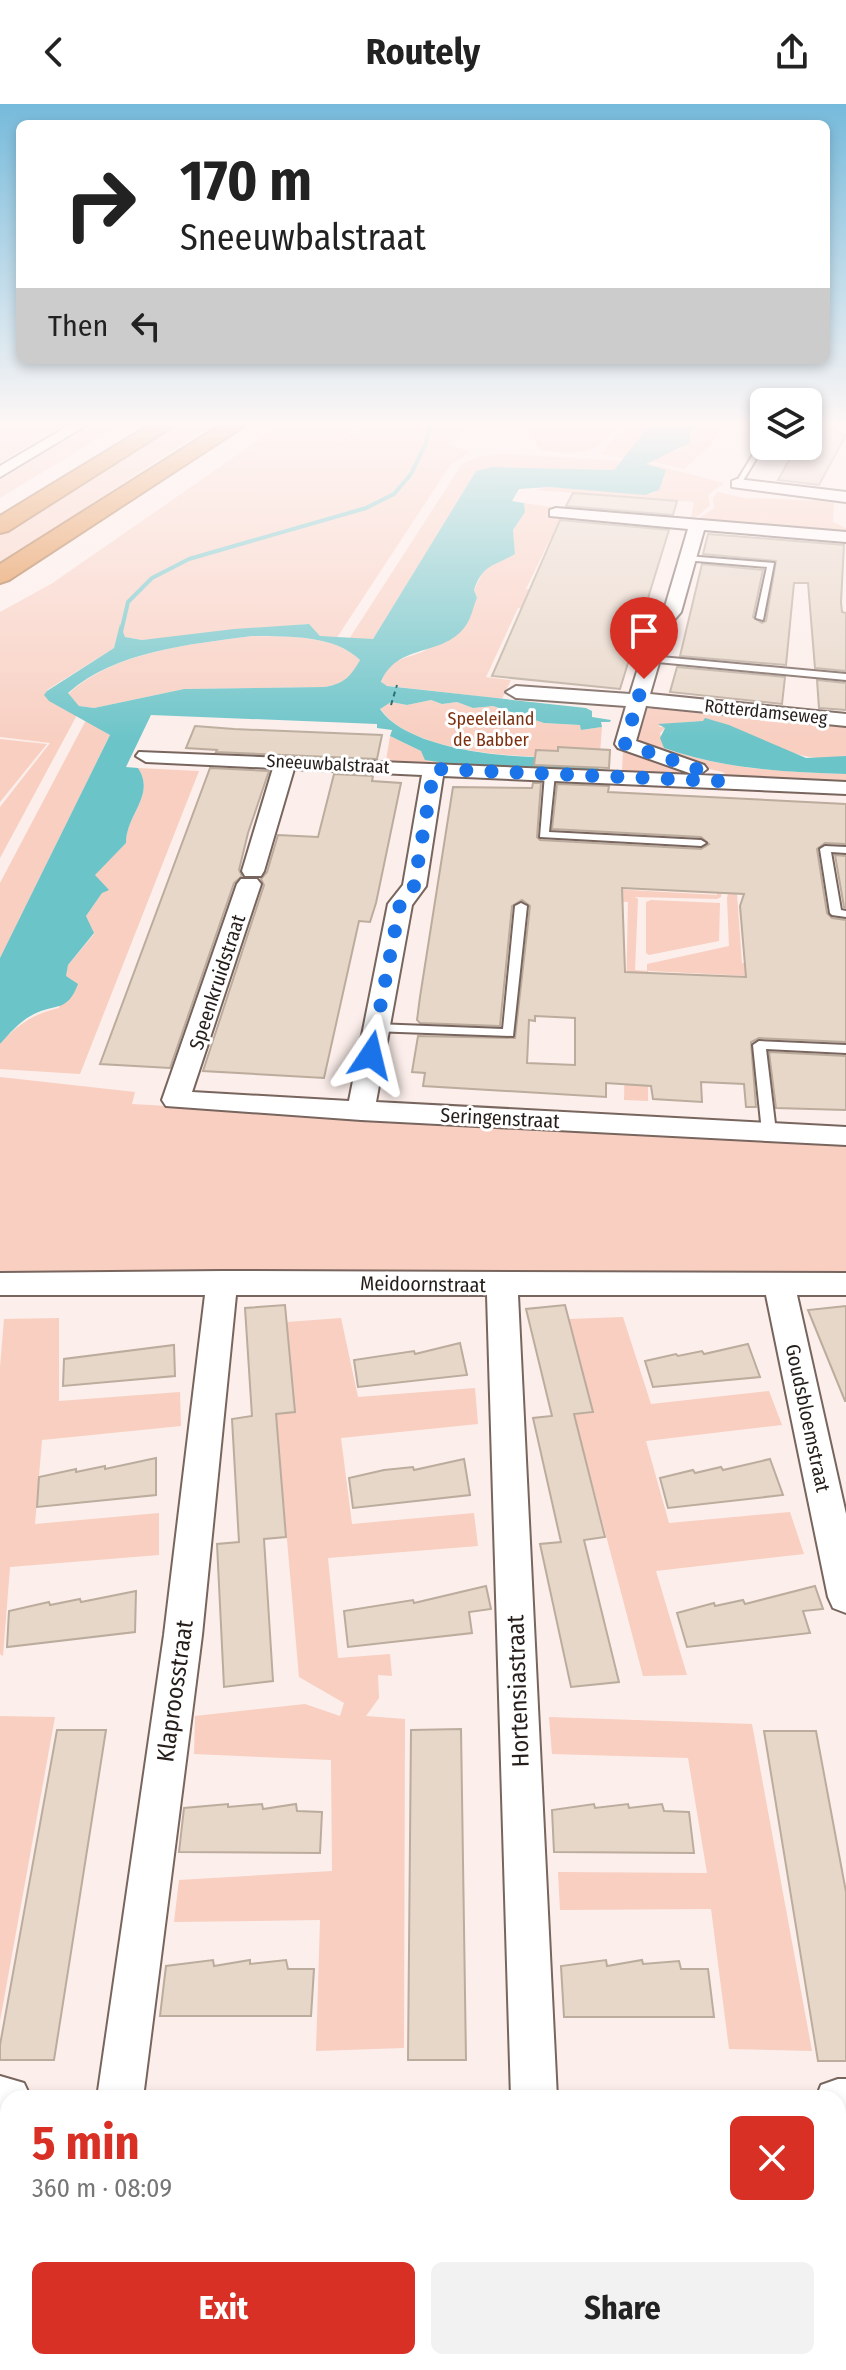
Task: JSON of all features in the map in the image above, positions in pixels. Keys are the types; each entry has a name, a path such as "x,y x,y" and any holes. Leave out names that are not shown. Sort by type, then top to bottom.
{"highway":[{"path":"0,575 68,532"}],"street":[{"path":"695,532 672,612 661,623 625,744 667,761 706,771 718,781"},
{"path":"781,532 846,537"},
{"name":"Rotterdamseweg","path":"516,692 616,701 637,699 846,720"},
{"name":"Sneeuwbalstraat","path":"146,756 846,788"},
{"name":"Speenkruidstraat","path":"184,1079 251,878 285,763"},
{"path":"361,1111 400,904 414,886 434,769"},
{"name":"Seringenstraat","path":"184,1079 176,1100 846,1136"},
{"name":"Klaproosstraat","path":"121,2090 183,1635 222,1282"},
{"name":"Meidoornstraat","path":"0,1284 846,1284"},
{"name":"Hortensiastraat","path":"502,1285 534,2090"},
{"name":"Goudsbloemstraat","path":"780,1286 846,1597"}],"lane":[{"path":"687,558 771,565 760,618"},
{"path":"650,659 846,677"},
{"path":"550,774 544,835 701,843"},
{"path":"846,850 825,849 836,913 846,914"},
{"path":"376,1028 509,1033 521,906"},
{"path":"769,1132 759,1045 846,1049"}],"green space":[{"path":"0,532 49,532 0,564"},
{"path":"126,532 406,532 336,639 320,636 308,624 142,640 125,637 120,626 114,648 47,690 77,715 0,858 0,807 50,743 0,737 0,612 51,584"},
{"path":"418,532 439,532 373,639 349,639"},
{"path":"513,532 558,532 571,538 551,537 526,589 648,601 643,619 518,608 486,677 511,680 502,699 381,685 384,675 395,662 434,645 464,617 477,598 474,590 485,568 515,554"},
{"path":"252,636 323,641 337,645 360,660 346,678 325,687 184,689 94,708 79,706 68,694 87,679 131,659 180,647"},
{"name":"Speeleiland de Babber","path":"431,700 442,704 457,702 473,708 493,706 544,723 581,725 581,730 602,727 600,753 516,756 450,746 420,737 396,724 380,708 391,702 407,705"},
{"path":"653,706 846,723 846,756 822,758 800,755 720,725 698,722 658,727 666,727 660,733 664,748 686,755 754,768 846,774 846,784 728,777 723,772 687,764 635,744 642,708 651,709"},
{"path":"86,720 110,735 0,958 0,883"},
{"path":"390,736 421,751 428,760 458,765 386,761"},
{"path":"0,739 47,744 0,802"},
{"path":"623,751 642,755 702,775 622,771"},
{"path":"138,768 199,771 80,1074 0,1069 0,1044 26,1021 59,1008 68,965 94,934 86,916 102,893 94,875 126,843 144,787"},
{"path":"722,797 730,797 742,963 846,969 846,981 648,971 648,1101 624,1100 628,902 436,890 438,879 717,895 717,890 722,891 717,899 635,897 638,899 635,970 647,971 647,964 729,946 727,898 730,886"},
{"path":"646,902 720,903 719,941 649,955 646,953"},
{"path":"0,1077 135,1092 132,1104 846,1144 846,1274 0,1274"},
{"path":"623,1317 651,1404 769,1391 782,1425 646,1441 669,1523 790,1512 804,1554 656,1571 687,1675 643,1676 574,1414 593,1411 569,1319"},
{"path":"59,1318 59,1401 180,1392 181,1426 42,1440 35,1524 159,1513 159,1555 10,1567 3,1656 0,1654 0,1367 4,1319"},
{"path":"341,1318 358,1397 475,1388 478,1424 341,1438 352,1524 474,1513 478,1546 328,1558 338,1658 390,1654 392,1676 378,1675 379,1698 366,1716 405,1719 404,2048 316,2051 320,1920 174,1922 179,1880 332,1871 331,1760 194,1754 195,1716 305,1704 340,1716 344,1703 299,1677 276,1414 295,1412 287,1322"},
{"path":"0,1716 55,1717 0,2021"},
{"path":"549,1717 752,1724 812,2051 729,2049 711,1909 560,1910 558,1872 707,1873 688,1758 552,1754"}],"water":[{"path":"439,532 513,532 515,554 481,575 474,590 477,598 466,625 444,643 397,661 381,682 387,686 586,708 592,711 592,717 610,722 601,722 602,727 581,730 580,725 544,723 493,706 473,708 457,702 442,704 431,700 407,705 391,702 380,709 397,725 421,738 450,747 516,756 600,753 599,771 458,765 425,760 421,751 390,736 392,730 377,728 377,724 151,715 126,767 138,768 143,778 142,796 130,823 126,843 95,875 109,890 102,893 86,916 94,933 68,965 66,976 78,984 74,993 60,1006 24,1020 0,1044 0,958 110,735 49,701 44,695 47,691 114,648 120,624 125,637 142,640 309,624 320,636 373,639","holes":["252,636 295,637 337,645 360,660 346,678 325,687 184,689 94,708 79,706 68,693 108,668 155,652"]},
{"path":"705,718 806,758 846,756 846,774 731,765 664,748 660,738 665,728 658,724 703,721"}],"building":[{"path":"555,532 668,532 620,689 492,676"},
{"path":"708,534 844,545 841,602 842,612 846,613 846,671 815,668 808,583 794,583 786,665 680,656 702,564 763,570 753,617 762,623 766,621 776,561 703,554"},
{"path":"677,667 785,677 782,704 670,692"},
{"path":"817,680 846,683 846,710 819,708"},
{"path":"195,726 382,735 377,759 216,752 186,748"},
{"path":"558,747 610,750 609,768 534,765 536,750 558,751"},
{"path":"210,768 269,771 248,833 239,870 242,876 234,883 170,1068 100,1064"},
{"path":"334,774 373,776 372,781 401,783 376,903 370,922 359,921 324,1078 203,1071 264,885 261,879 267,872 278,835 318,837"},
{"path":"533,783 541,783 537,837 540,840 701,849 709,844 701,837 552,829 557,784 609,786 608,792 846,804 846,844 825,843 817,849 827,913 832,918 846,920 846,1042 759,1038 751,1042 756,1107 746,1107 744,1084 701,1082 702,1102 653,1099 651,1086 606,1083 606,1097 423,1086 425,1073 412,1072 418,1036 515,1038 530,906 522,900 512,906 500,1026 420,1023 417,1020 420,997 453,787 532,788","holes":["622,888 744,894 740,906 746,977 625,972","535,1016 575,1018 575,1065 527,1063 529,1020 535,1021"]},
{"path":"835,855 846,856 846,908 844,907"},
{"path":"769,1052 846,1056 846,1110 776,1108"},
{"path":"285,1305 295,1412 276,1414 286,1537 264,1539 273,1681 224,1687 217,1544 239,1542 232,1419 252,1416 245,1308"},
{"path":"565,1305 593,1412 574,1414 605,1537 584,1540 619,1682 571,1687 540,1544 561,1542 533,1418 552,1416 526,1309"},
{"path":"846,1306 846,1401 845,1401 808,1310"},
{"path":"460,1343 467,1375 358,1387 354,1360 414,1351 415,1354"},
{"path":"748,1344 760,1377 653,1387 645,1361 676,1354 702,1351 704,1354"},
{"path":"174,1345 175,1376 63,1386 64,1359"},
{"path":"156,1458 156,1495 37,1507 39,1477 76,1469 76,1472 105,1466 105,1469"},
{"path":"464,1459 470,1495 353,1508 349,1478 384,1470 413,1467 414,1470"},
{"path":"770,1459 783,1495 668,1508 660,1478 693,1470 695,1473 721,1467 723,1470"},
{"path":"486,1586 491,1609 469,1612 472,1633 348,1647 344,1611 413,1600 414,1603"},
{"path":"815,1586 823,1609 803,1611 810,1633 687,1647 677,1613 714,1603 715,1606 743,1600 745,1604"},
{"path":"136,1591 135,1632 7,1647 9,1611 49,1602 50,1605 80,1599 81,1602"},
{"path":"461,1729 466,2060 408,2060 411,1730"},
{"path":"57,1730 106,1730 54,2060 0,2060 0,2045"},
{"path":"764,1731 816,1731 846,1892 846,2061 818,2061"},
{"path":"228,1804 228,1807 262,1804 263,1809 296,1804 297,1811 322,1812 320,1853 179,1852 184,1808"},
{"path":"594,1804 595,1808 628,1804 629,1808 662,1804 664,1811 689,1812 694,1853 554,1852 552,1810"},
{"path":"213,1960 214,1966 250,1960 250,1964 286,1960 288,1969 314,1969 311,2016 160,2016 166,1966"},
{"path":"606,1960 607,1966 642,1960 643,1964 679,1961 681,1969 708,1969 714,2017 564,2017 561,1966"}],"waterway":[{"path":"121,632 128,602 152,578 189,559 284,532"}],"ferry route":[{"path":"391,705 397,685"}],"route":[{"path":"371,1055 400,904 414,886 434,769 718,781 706,771 667,761 625,744 644,679"}]}
